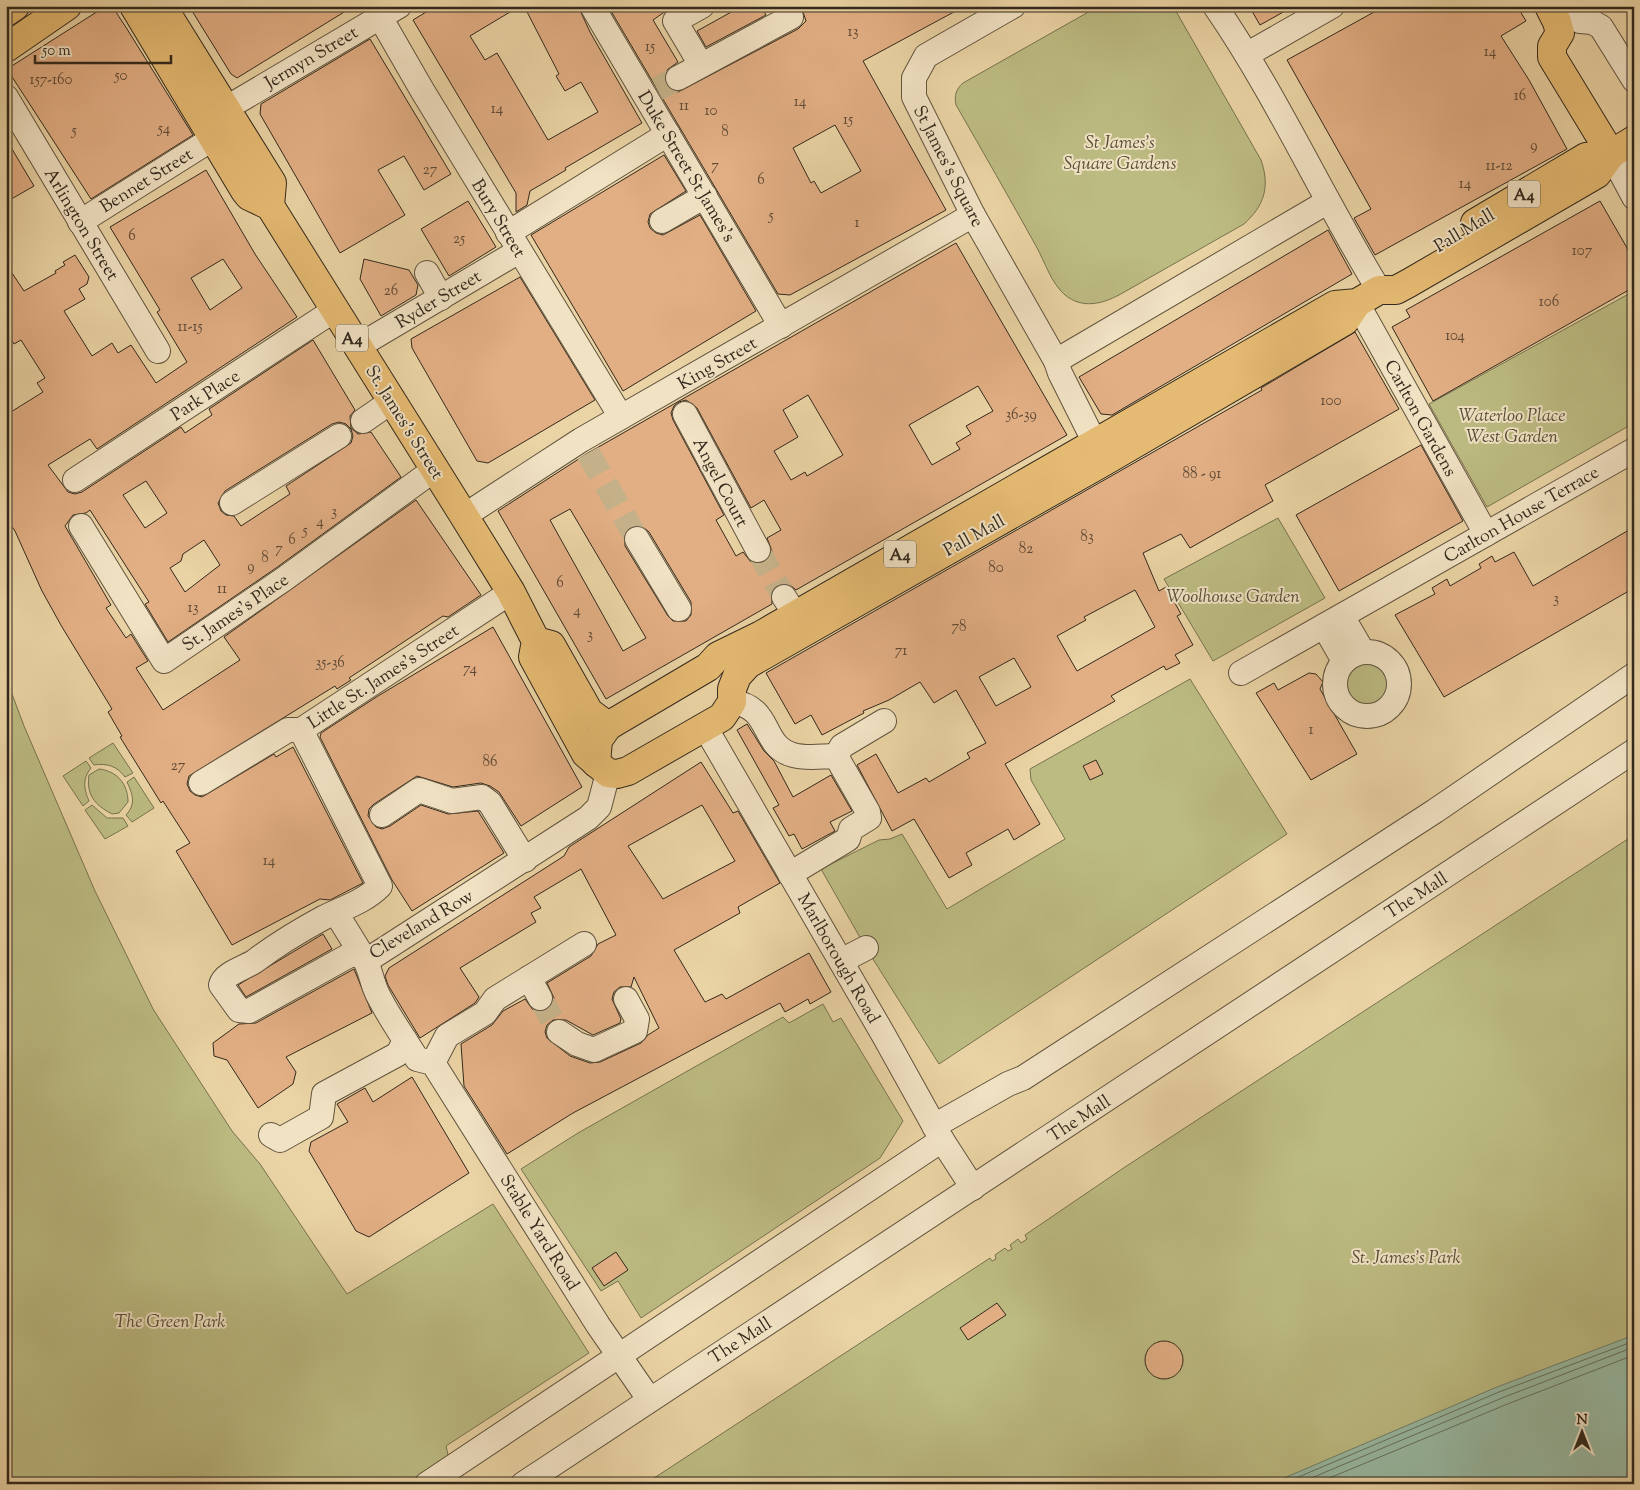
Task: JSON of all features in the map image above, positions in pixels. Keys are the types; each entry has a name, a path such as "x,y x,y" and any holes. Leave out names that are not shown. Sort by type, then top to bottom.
{"main road":[{"path":"6,12 15,6"},
{"path":"6,48 67,6"},
{"path":"134,6 245,191 249,196 270,206 272,183 162,6"},
{"path":"1549,6 1557,22 1570,20"},
{"path":"1570,20 1552,46 1552,57 1611,154"},
{"name":"Pall Mall","path":"602,768 617,774 628,771 722,717 732,695 737,676 748,664 1099,452 1335,304 1368,296 1385,276 1586,157 1611,154 1634,140"},
{"name":"St. James's Street","path":"270,206 336,309 357,347 435,469 510,592 536,640 533,657 586,754 602,768"},
{"name":"Pall Mall","path":"608,726 708,667 718,656 761,635 790,606 1099,452"},
{"name":"St. James's Street","path":"536,640 551,645 590,712 608,726"},
{"path":"708,667 726,678 732,695"},
{"path":"602,768 598,740 608,726"}],"street":[{"name":"Duke Street St James's","path":"592,6 651,92 668,134 781,326"},
{"path":"701,64 675,21 702,6"},
{"path":"678,78 790,16 785,6"},
{"name":"St James's Square","path":"1013,6 926,56 914,78 914,97 918,110 973,215 1056,361 1099,452"},
{"path":"1214,6 1248,54 1327,202 1368,296"},
{"path":"1248,54 1332,6"},
{"name":"Jermyn Street","path":"225,110 244,96 390,12"},
{"name":"Bury Street","path":"390,12 514,242 621,417"},
{"path":"1570,20 1592,22 1601,27 1634,80"},
{"name":"Arlington Street","path":"6,97 158,351"},
{"path":"212,138 225,110"},
{"name":"Ryder Street","path":"357,347 441,298 514,242 668,134"},
{"name":"Bennet Street","path":"80,222 212,138"},
{"path":"1611,154 1634,197"},
{"path":"662,221 705,196"},
{"path":"1056,361 1327,202"},
{"name":"King Street","path":"464,516 584,446 621,417 679,401 781,326 973,215"},
{"path":"427,272 441,298"},
{"name":"Carlton Gardens","path":"1368,296 1486,534"},
{"name":"Park Place","path":"75,480 336,309"},
{"path":"363,421 392,401"},
{"name":"Angel Court","path":"679,401 758,550"},
{"path":"232,503 339,436"},
{"name":"Carlton House Terrace","path":"1333,621 1634,450"},
{"name":"St. James's Place","path":"81,526 164,661 284,579 435,469"},
{"path":"637,539 679,608"},
{"name":"Little St. James's Street","path":"380,886 301,730 510,592"},
{"path":"1241,673 1333,621 1353,657"},
{"path":"427,1484 646,1336 1008,1084 1023,1078 1435,811 1634,675"},
{"path":"732,695 756,710 774,742 792,755 805,757 836,756"},
{"path":"836,756 842,746 884,721"},
{"name":"Marlborough Road","path":"705,727 938,1133 973,1188"},
{"path":"201,783 288,730 301,730"},
{"name":"The Mall","path":"523,1484 1634,751"},
{"path":"790,874 848,839 851,829 869,818 836,756"},
{"name":"Cleveland Row","path":"380,886 374,892 264,952 255,961 227,977 222,982 222,990 238,1010 249,1011 350,955 364,958 525,860 588,818 600,807 605,793 602,768"},
{"path":"382,815 419,790 452,801 482,797 490,803 525,860"},
{"path":"336,913 364,958 378,997 417,1059 433,1062 447,1036 485,1013 495,998 534,988 584,944"},
{"path":"841,961 866,948"},
{"path":"559,1032 577,1044 594,1050 635,1032 637,1019 626,998"},
{"path":"272,1135 280,1140 321,1117 324,1094 398,1054 405,1040"},
{"name":"Stable Yard Road","path":"433,1062 618,1355 649,1400"}],"green space":[{"name":"St James's Square Gardens","path":"1099,6 1173,6 1261,160 1264,169 1265,187 1264,195 1257,210 1244,224 1119,295 1099,303 1085,304 1065,295 1056,285 956,105 955,99 957,90 963,83"},
{"name":"Waterloo Place West Garden","path":"1634,291 1634,423 1487,507 1429,404"},
{"name":"Woolhouse Garden","path":"1278,518 1325,598 1213,661 1164,579"},
{"path":"1367,658 1381,662 1388,669 1392,683 1388,697 1381,704 1367,708 1353,704 1346,697 1342,683 1346,669 1353,662"},
{"name":"The Green Park","path":"6,678 24,726 95,891 153,1009 232,1131 260,1164 347,1294 493,1204 589,1353 446,1446 451,1468 460,1484 6,1484"},
{"path":"1190,679 1287,834 939,1064 866,948 821,869 879,840 890,839 902,834 947,909 1065,839 1031,780 1030,769"},
{"path":"113,743 133,773 125,777 119,770 111,766 103,764 94,765 89,758"},
{"path":"86,761 91,768 86,776 85,784 89,801 83,806 63,776"},
{"path":"99,769 111,772 124,784 128,802 119,813 112,814 106,811 96,803 90,794 89,775"},
{"path":"134,777 154,808 132,822 126,815 133,799 127,782"},
{"path":"92,805 107,818 123,818 128,826 105,839 85,810"},
{"name":"St. James's Park","path":"1634,835 1634,1484 645,1484 990,1258 992,1261 996,1259 995,1255 1005,1248 1008,1251 1012,1249 1010,1245 1018,1239 1021,1243 1027,1239 1025,1235 1125,1167"},
{"path":"823,1004 833,1022 841,1018 903,1121 880,1158 641,1318 618,1281 601,1291 521,1169 578,1133 783,1017 789,1023"}],"water":[{"path":"1634,1335 1634,1484 1270,1484 1497,1387"}],"building":[{"path":"106,6 112,6 193,135 91,199 7,69"},
{"path":"189,6 354,6 237,78 231,74"},
{"path":"436,6 520,6 470,36 485,60 497,53 548,140 598,112 581,82 565,91 556,76 559,74 524,6 578,6 590,32 642,123 530,191 527,205 516,212 516,193 413,20"},
{"path":"608,6 673,6 653,20 678,62 667,70 664,78 670,89 678,92 798,29 806,21 801,6 965,6 863,61 946,210 790,295 778,294","holes":["835,125 861,171 821,193 814,181 811,183 793,148"]},
{"path":"742,6 761,6 766,15 706,47 697,31"},
{"path":"1249,6 1294,6 1260,25"},
{"path":"1385,6 1517,6 1526,21 1501,36 1529,80 1567,149 1375,255 1354,218 1371,209 1287,60"},
{"path":"370,39 451,174 424,190 404,156 378,170 405,215 340,253 260,114 261,104"},
{"path":"6,139 34,186 6,202"},
{"path":"664,155 686,191 650,214 648,222 650,228 656,233 663,235 700,215 756,311 623,391 531,235"},
{"path":"206,170 255,254 297,317 97,449 90,439 48,465 68,492 75,494 82,492 181,427 185,433 212,415 209,409 313,340 355,410 350,416 351,428 358,434 371,432 401,477 276,568 168,642 145,604 149,602 90,510 86,513 73,515 65,526 111,605 106,608 126,638 131,634 148,661 136,668 163,710 240,660 224,637 416,500 481,595 448,617 443,616 349,678 351,680 337,689 335,686 189,776 187,784 190,791 202,797 274,754 276,757 293,747 363,883 330,900 320,899 232,945 176,851 190,843 163,801 161,803 120,737 122,736 108,712 112,709 42,591 15,531 6,518 6,415 43,392 37,383 45,378 21,340 14,344 6,331 6,264 24,291 56,273 55,271 65,265 63,262 75,255 89,277 87,284 79,289 85,299 64,311 92,356 112,343 118,353 131,345 156,383 187,362 157,312 160,310 110,227","holes":["223,259 242,288 210,310 191,278","339,422 346,424 351,429 353,436 351,443 286,486 290,494 241,526 234,516 226,515 221,511 218,503 225,491 332,424","146,481 167,513 145,528 123,495","204,540 220,565 185,592 170,568 181,561 183,554"]},
{"path":"468,201 496,247 449,276 421,229"},
{"path":"1600,201 1634,260 1634,287 1433,401 1392,327 1410,317 1406,310"},
{"path":"1328,230 1352,274 1112,415 1101,414 1079,377"},
{"path":"956,243 1067,435 796,590 790,585 777,585 772,591 772,604 606,699 498,511 588,453","holes":["978,386 993,411 966,426 971,434 956,443 960,449 932,465 909,425","808,395 843,455 807,476 805,472 791,480 774,451 798,437 783,410","686,400 697,408 751,508 764,500 781,530 767,538 772,551 769,558 764,562 751,562 743,552 736,556 716,520 724,515 673,420 671,413 674,406","570,509 646,638 623,651 550,520","636,525 643,527 649,532 691,602 691,615 686,621 673,621 668,616 625,546 625,533"]},
{"path":"364,259 409,270 418,285 416,295 381,316 360,279"},
{"path":"520,277 595,400 488,463 477,461 412,348 411,339"},
{"path":"1355,332 1399,409 1265,485 1273,501 1190,548 1181,534 1143,553 1159,591 1166,587 1181,614 1177,616 1193,645 1175,655 1180,663 1166,670 1164,666 1111,696 1115,701 1005,764 1040,824 1014,840 1008,829 966,853 972,865 949,878 914,819 892,831 857,765 876,754 898,793 926,778 929,782 970,758 967,753 986,743 956,690 934,703 920,682 889,700 863,711 864,713 822,735 811,715 795,724 766,673 1262,390 1261,388","holes":["1135,590 1155,627 1077,671 1057,636 1086,620 1084,617","1014,658 1031,687 996,706 979,677"]},
{"path":"1421,445 1463,521 1339,591 1296,515"},
{"path":"1634,527 1634,588 1444,697 1395,615 1435,594 1432,588 1447,579 1450,586 1481,568 1479,564 1492,556 1495,562 1514,552 1533,586"},
{"path":"493,627 582,787 521,826 499,792 481,783 453,787 417,776 374,804 369,809 368,816 376,827 382,829 390,826 421,805 448,814 478,811 504,853 412,911 392,880 320,737 321,733 378,696"},
{"path":"1309,673 1316,674 1323,682 1320,689 1357,754 1311,780 1256,693 1274,683 1278,690"},
{"path":"747,724 764,751 774,761 793,797 831,775 852,811 830,822 835,831 802,849 794,834 789,836 773,808 779,805 737,730"},
{"path":"1096,760 1103,774 1090,780 1083,766"},
{"path":"701,762 733,813 738,811 780,883 738,907 740,913 674,950 705,1002 722,994 726,999 809,953 831,992 810,1004 808,999 785,1012 780,1003 573,1113 507,1154 464,1086 461,1044 492,1025 503,1011 525,999 533,1010 540,1012 547,1010 552,1005 554,998 547,983 591,956 598,944 616,935 581,869 534,897 541,908 531,913 536,922 460,968 479,997 475,1003 420,1038 388,985 385,976 389,968 564,856 569,847","holes":["702,805 735,861 663,899 628,846","634,977 659,1028 648,1035 641,1043 600,1062 590,1063 570,1056 547,1038 545,1032 547,1025 553,1020 566,1020 593,1035 620,1023 621,1019 612,999 614,992 620,987 631,987"]},
{"path":"323,934 332,949 246,997 238,985"},
{"path":"354,969 372,1013 286,1057 296,1072 293,1084 258,1108 227,1060 214,1056 213,1043 239,1024 256,1023"},
{"path":"412,1077 469,1173 369,1237 356,1231 309,1151 311,1142 348,1122 337,1104 365,1088 373,1102"},
{"path":"616,1252 628,1270 604,1286 592,1268"},
{"path":"997,1303 1006,1315 968,1340 960,1328"},
{"path":"1164,1341 1171,1342 1177,1347 1182,1353 1182,1367 1177,1373 1171,1378 1164,1379 1157,1378 1151,1373 1146,1367 1145,1360 1146,1353 1151,1347 1157,1342"}],"tunnel":[{"path":"657,89 678,78"},
{"path":"588,453 637,539"},
{"path":"758,550 784,597"},
{"path":"540,998 559,1032"}]}
